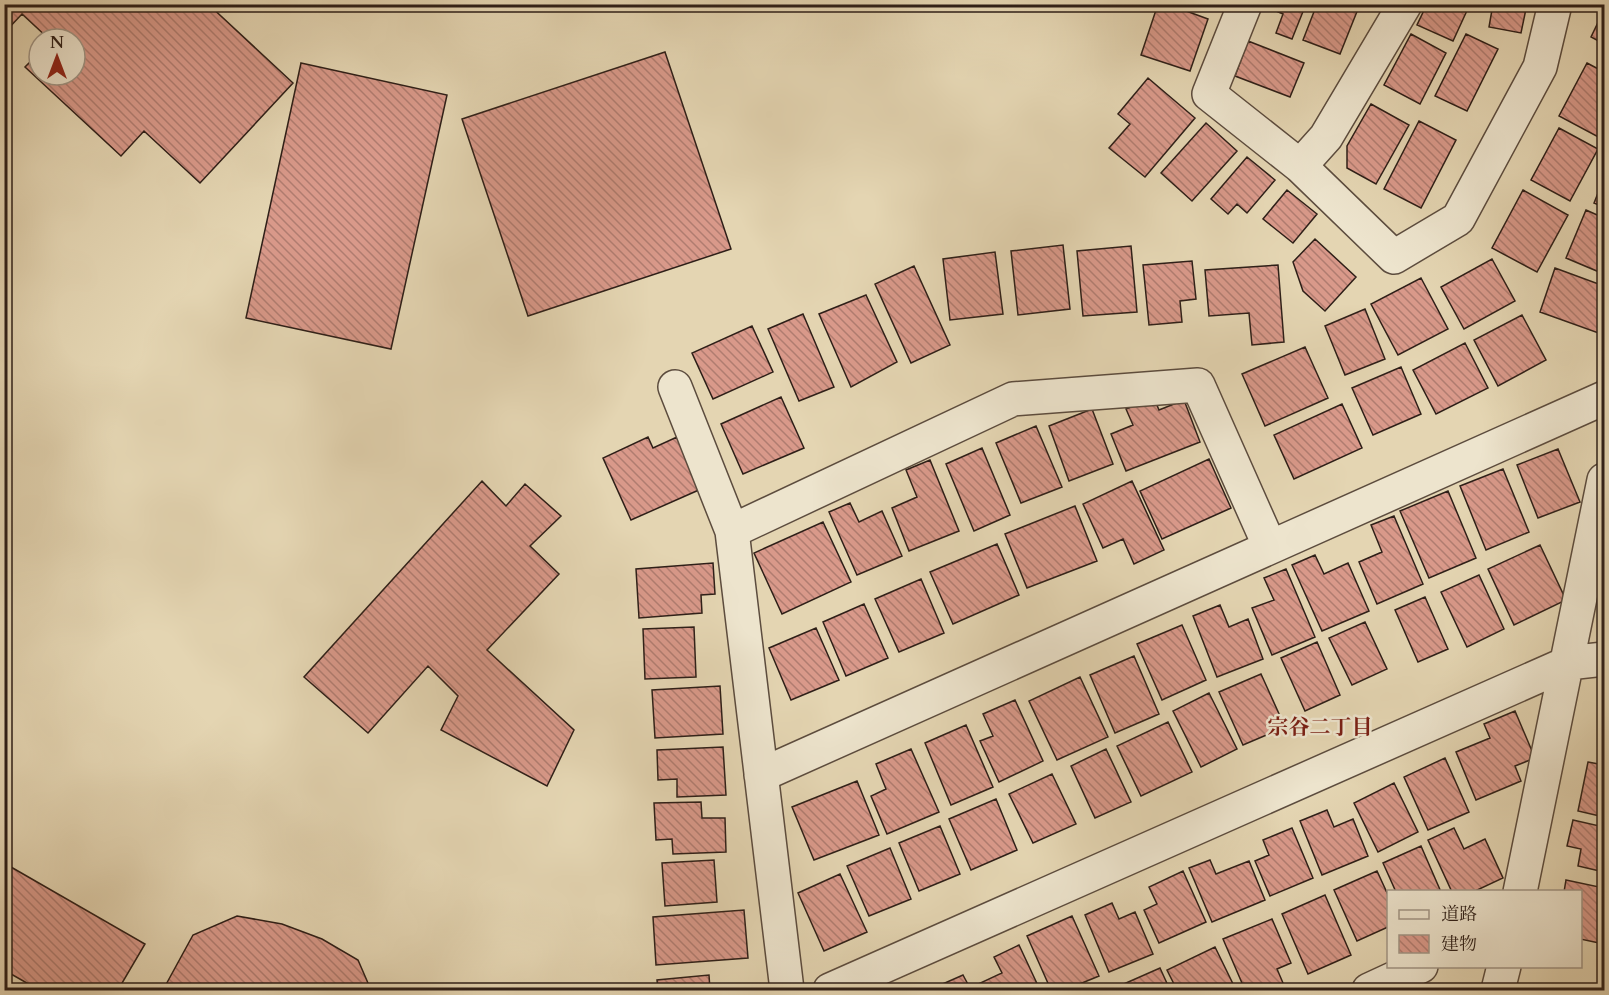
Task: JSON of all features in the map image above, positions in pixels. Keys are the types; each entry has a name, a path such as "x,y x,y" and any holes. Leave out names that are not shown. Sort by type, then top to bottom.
{"street":[{"path":"1245,4 1209,94 1300,166 1394,256 1458,219 1540,67 1555,4"},
{"path":"1300,166 1326,137 1405,4"},
{"path":"732,531 1013,399 1198,385 1270,548"},
{"path":"675,387 732,531 787,990"},
{"path":"761,775 1605,398"},
{"path":"1520,890 1605,480"},
{"path":"830,990 1568,663 1605,659"},
{"path":"1369,990 1417,968"},
{"path":"1498,990 1504,968"}],"building":[{"path":"4,4 208,4 293,83 200,183 144,131 121,156 47,87 87,87 87,27 36,27 22,14 4,33"},
{"path":"1158,4 1167,4 1208,19 1190,71 1141,55"},
{"path":"1306,4 1292,39 1276,33 1283,14 1262,5"},
{"path":"1317,4 1360,4 1340,54 1303,40"},
{"path":"1427,4 1470,4 1453,41 1417,25"},
{"path":"1493,4 1527,4 1521,33 1489,27"},
{"path":"1604,10 1604,44 1591,37"},
{"path":"1411,34 1446,53 1420,104 1384,85"},
{"path":"1466,34 1498,49 1467,111 1435,96"},
{"path":"1248,41 1304,63 1290,97 1235,76"},
{"path":"665,52 731,249 528,316 462,119"},
{"path":"301,63 447,95 391,349 246,318"},
{"path":"1587,63 1604,72 1604,140 1559,116"},
{"path":"1148,78 1195,118 1145,177 1109,148 1130,124 1118,114"},
{"path":"1371,104 1409,125 1376,184 1347,168 1347,146"},
{"path":"1419,121 1456,140 1421,208 1384,189"},
{"path":"1206,123 1237,151 1192,201 1161,173"},
{"path":"1559,128 1598,149 1570,201 1531,180"},
{"path":"1247,157 1275,180 1247,213 1237,204 1228,214 1211,199"},
{"path":"1604,178 1604,207 1594,203"},
{"path":"1287,190 1317,214 1293,243 1263,219"},
{"path":"1523,190 1568,215 1537,272 1492,248"},
{"path":"1586,210 1604,218 1604,274 1566,258"},
{"path":"1315,239 1356,277 1325,311 1303,291 1293,262"},
{"path":"1063,245 1070,309 1018,315 1011,251"},
{"path":"1131,246 1137,312 1083,316 1077,251"},
{"path":"995,252 1003,314 950,320 943,259"},
{"path":"1492,259 1515,301 1464,329 1441,287"},
{"path":"1192,261 1196,299 1180,301 1182,322 1149,325 1143,265"},
{"path":"1278,265 1284,342 1252,345 1249,313 1209,316 1205,270"},
{"path":"914,266 950,345 911,363 875,284"},
{"path":"1555,268 1604,286 1604,335 1540,312"},
{"path":"1421,278 1448,329 1398,355 1371,304"},
{"path":"866,295 897,362 851,387 819,314"},
{"path":"1365,309 1385,359 1345,375 1325,326"},
{"path":"803,314 834,387 799,401 768,329"},
{"path":"1522,315 1546,360 1498,386 1474,340"},
{"path":"752,326 773,372 713,399 692,353"},
{"path":"1465,343 1488,388 1436,414 1413,370"},
{"path":"1305,347 1328,398 1265,426 1242,374"},
{"path":"1401,367 1421,414 1373,435 1352,388"},
{"path":"781,397 804,448 743,474 721,424"},
{"path":"1154,398 1159,410 1184,400 1200,442 1126,471 1111,434 1133,425 1126,409"},
{"path":"1342,404 1362,448 1294,479 1274,435"},
{"path":"1092,409 1113,464 1069,481 1049,426"},
{"path":"1036,426 1062,487 1021,503 996,443"},
{"path":"648,437 653,448 677,437 701,489 631,520 603,458"},
{"path":"982,448 1010,515 974,531 946,464"},
{"path":"1558,449 1580,502 1538,518 1517,465"},
{"path":"1209,459 1231,508 1162,539 1140,491"},
{"path":"930,460 959,531 909,551 892,508 917,497 906,470"},
{"path":"1503,469 1529,532 1486,550 1460,486"},
{"path":"482,481 506,506 525,484 561,516 530,546 559,574 487,650 574,730 547,786 441,730 458,696 428,666 368,733 304,677"},
{"path":"1132,481 1164,550 1134,564 1123,539 1103,548 1083,504"},
{"path":"1448,491 1476,558 1429,578 1400,511"},
{"path":"850,503 859,522 882,511 902,556 857,575 829,512"},
{"path":"1075,506 1097,561 1027,588 1005,534"},
{"path":"1394,516 1423,584 1377,604 1359,562 1382,552 1371,525"},
{"path":"823,522 851,582 782,614 754,553"},
{"path":"997,544 1019,595 953,624 930,572"},
{"path":"1540,545 1566,600 1514,625 1488,569"},
{"path":"1315,555 1324,574 1348,563 1369,611 1322,631 1292,565"},
{"path":"713,563 715,594 701,595 702,613 639,618 636,569"},
{"path":"1286,569 1315,637 1272,655 1252,608 1274,600 1264,578"},
{"path":"1479,575 1504,629 1467,647 1441,592"},
{"path":"921,579 944,633 899,652 875,599"},
{"path":"1425,597 1448,649 1418,662 1395,610"},
{"path":"864,604 888,658 846,676 823,622"},
{"path":"1220,605 1229,627 1248,619 1263,659 1217,677 1193,616"},
{"path":"1365,622 1387,669 1352,685 1329,638"},
{"path":"1182,625 1206,680 1162,700 1137,644"},
{"path":"694,627 696,677 645,679 643,629"},
{"path":"816,628 839,680 791,700 769,648"},
{"path":"1317,642 1340,695 1305,711 1281,658"},
{"path":"1134,656 1159,714 1115,733 1090,675"},
{"path":"1261,674 1285,727 1243,745 1219,692"},
{"path":"1080,677 1108,737 1057,760 1029,701"},
{"path":"720,686 723,734 655,738 652,690"},
{"path":"1209,693 1237,749 1201,767 1173,711"},
{"path":"1015,700 1043,761 999,782 980,741 993,736 983,714"},
{"path":"1515,711 1535,758 1515,766 1521,781 1476,800 1456,752 1490,738 1484,724"},
{"path":"1168,722 1192,772 1141,796 1117,746"},
{"path":"966,725 993,787 951,805 925,743"},
{"path":"723,747 726,795 677,797 677,779 658,780 657,750"},
{"path":"911,749 939,812 887,834 871,796 886,789 876,764"},
{"path":"1106,749 1131,802 1095,818 1071,766"},
{"path":"1445,758 1469,812 1428,830 1404,777"},
{"path":"1588,762 1604,765 1604,817 1578,811"},
{"path":"1052,774 1076,824 1033,843 1009,794"},
{"path":"857,781 879,835 814,860 792,807"},
{"path":"1394,783 1418,832 1378,852 1354,803"},
{"path":"996,799 1017,850 971,870 949,819"},
{"path":"701,802 702,818 725,818 726,852 673,854 672,839 656,840 654,803"},
{"path":"1327,810 1334,827 1353,819 1368,856 1322,875 1300,821"},
{"path":"1573,820 1604,827 1604,872 1578,866 1581,849 1567,846"},
{"path":"940,826 960,874 919,891 899,843"},
{"path":"1292,828 1313,878 1270,896 1255,861 1269,855 1263,840"},
{"path":"1454,828 1464,849 1485,839 1503,878 1477,890 1451,890 1428,840"},
{"path":"1421,846 1440,890 1395,890 1383,863"},
{"path":"890,848 911,899 869,916 847,866"},
{"path":"714,860 717,902 665,906 662,863"},
{"path":"1210,860 1216,874 1249,861 1265,900 1212,922 1189,868"},
{"path":"4,863 145,944 118,990 39,990 4,970"},
{"path":"1183,871 1206,922 1159,943 1144,910 1157,904 1149,887"},
{"path":"1377,871 1387,893 1387,927 1357,941 1334,890"},
{"path":"840,874 867,932 824,951 798,893"},
{"path":"1566,880 1604,888 1604,944 1582,939 1582,890 1564,890"},
{"path":"1325,895 1351,955 1308,974 1282,914"},
{"path":"1112,903 1119,919 1135,912 1153,954 1109,972 1085,915"},
{"path":"744,910 748,958 656,965 653,917"},
{"path":"237,916 282,924 322,939 358,960 371,990 163,990 193,935"},
{"path":"1072,916 1099,976 1065,990 1051,990 1027,936"},
{"path":"1272,919 1291,963 1277,969 1286,990 1245,990 1223,939"},
{"path":"1019,945 1040,990 979,990 976,985 1002,973 994,957"},
{"path":"1215,947 1236,990 1177,990 1167,970"},
{"path":"1160,968 1170,990 1118,990 1117,987"},
{"path":"709,975 710,990 658,990 657,980"},
{"path":"963,975 971,990 929,990"}],"district":[{"name":"宗谷二丁目","path":"1320,727"}]}
